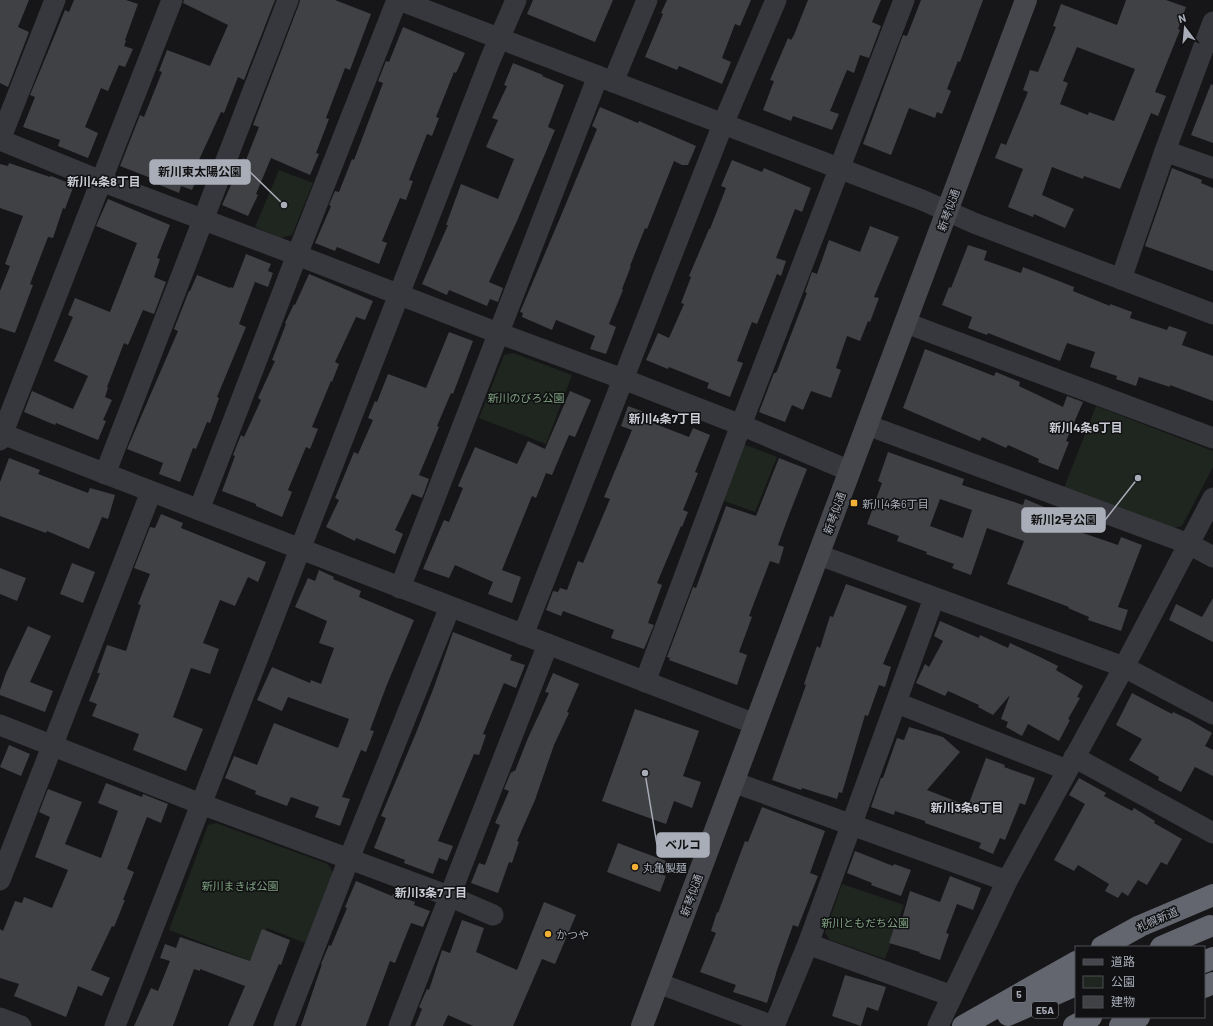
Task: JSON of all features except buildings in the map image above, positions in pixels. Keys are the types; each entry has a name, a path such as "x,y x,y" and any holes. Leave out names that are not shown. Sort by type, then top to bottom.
{"highway":[{"name":"札幌新道","path":"1104,946 1140,926 1213,895"},
{"path":"1163,946 1211,925"},
{"path":"1170,946 1211,925"},
{"name":"5","path":"962,1026 1075,963"},
{"path":"983,1026 1075,985"},
{"name":"E5A","path":"1015,1026 1075,995"},
{"path":"1074,1026 1090,1018"},
{"path":"1085,1026 1097,1018"},
{"path":"1120,1026 1137,1018"}],"street":[{"path":"56,0 0,140 101,181 498,333 623,379 741,425 850,471"},
{"path":"172,0 1,436 105,474 755,724"},
{"path":"105,474 288,0"},
{"path":"114,1026 490,60 516,0"},
{"path":"400,588 498,333 605,79 647,0"},
{"path":"523,635 723,124 776,0"},
{"path":"645,682 741,425 904,0"},
{"name":"新琴似通","path":"642,1026 1026,0"},
{"path":"198,510 297,255 403,1 840,169 948,211 974,223 1213,314"},
{"path":"1121,279 1165,151 1213,22"},
{"path":"1165,151 1213,168"},
{"path":"906,323 1213,438"},
{"path":"868,425 1189,544 1213,557"},
{"path":"0,880 151,492"},
{"path":"938,1026 1007,881 1124,667 1213,498"},
{"path":"819,555 1124,667 1213,714"},
{"path":"658,983 774,1026 808,944 934,598"},
{"path":"284,1026 450,607"},
{"path":"399,1026 548,644"},
{"path":"897,703 1070,764 1213,833"},
{"path":"0,724 201,804 449,896 494,916"},
{"path":"733,782 1007,881"},
{"path":"808,944 952,996"},
{"path":"0,1018 21,1026"}],"green space":[{"path":"279,170 313,183 292,235 281,238 255,227"},
{"name":"新川のびろ公園","path":"513,353 572,375 546,444 479,418 504,355"},
{"path":"1096,406 1213,451 1213,467 1182,526 1170,529 1064,488"},
{"path":"740,443 777,457 755,512 719,499"},
{"name":"新川まきば公園","path":"216,823 328,864 333,873 305,943 267,928 253,962 169,930 208,825"},
{"name":"新川ともだち公園","path":"842,884 904,905 885,959 830,940 825,932"}],"place":[{"name":"新川東太陽公園","path":"284,205"},
{"name":"新川2号公園","path":"1138,478"},
{"name":"新川4条6丁目","path":"854,503"},
{"name":"ベルコ","path":"645,773"},
{"name":"丸亀製麺","path":"635,867"},
{"name":"かつや","path":"548,934"}],"district":[{"name":"新川4条8丁目","path":"104,181"},
{"name":"新川4条7丁目","path":"665,418"},
{"name":"新川4条6丁目","path":"1086,427"},
{"name":"新川3条6丁目","path":"967,807"},
{"name":"新川3条7丁目","path":"431,892"}]}
